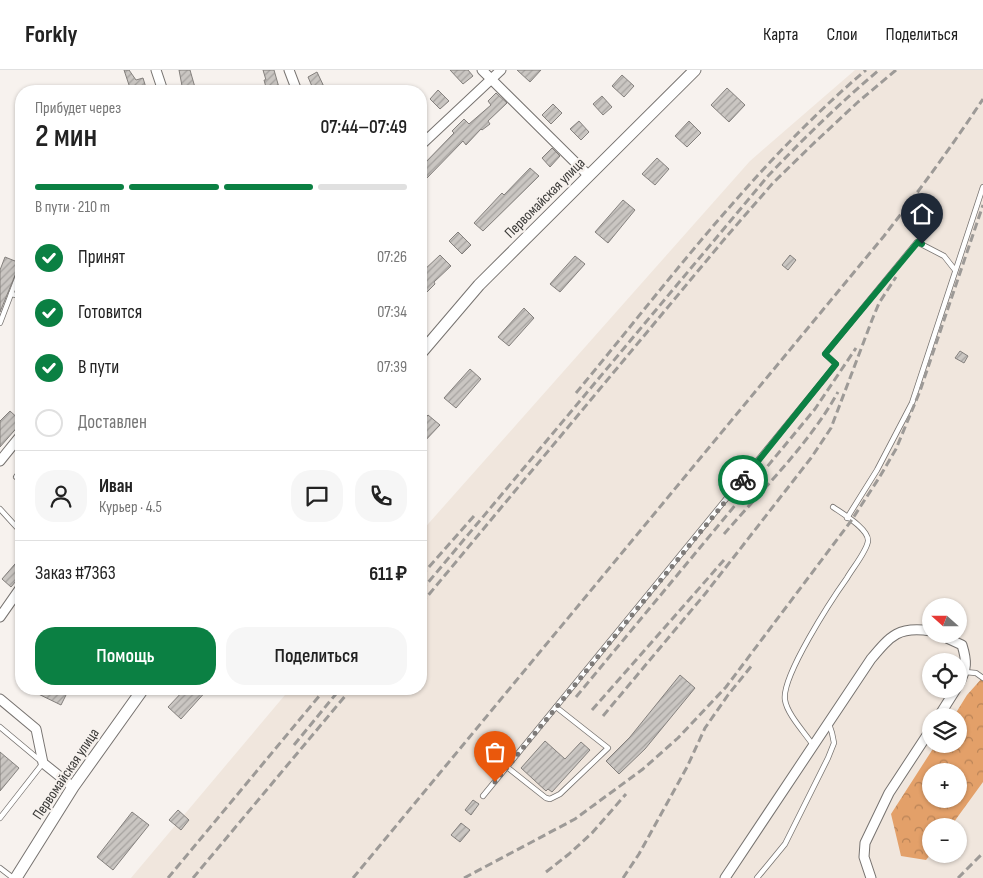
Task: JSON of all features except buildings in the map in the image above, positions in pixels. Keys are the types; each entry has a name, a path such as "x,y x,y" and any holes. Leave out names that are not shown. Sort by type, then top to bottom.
{"main road":[{"name":"Первомайская улица","path":"427,346 479,285 695,70"},
{"name":"Первомайская улица","path":"14,878 73,787 140,695"}],"street":[{"path":"156,70 161,85"},
{"path":"289,70 295,85"},
{"path":"482,70 588,176"},
{"path":"427,139 501,70"},
{"path":"0,461 15,442"},
{"path":"0,617 15,596"},
{"path":"725,878 871,659 885,642 905,629 922,631"},
{"path":"958,643 962,645 964,653"},
{"path":"0,699 36,729 43,763 73,787"},
{"path":"871,878 864,856 865,843 888,793 922,742"}],"lane":[{"path":"847,518 877,470 912,403 982,187"},
{"path":"483,796 836,364 825,354 918,242 944,256 955,270"},
{"path":"0,323 15,284"},
{"path":"11,294 15,295"},
{"path":"813,745 789,712 785,701 785,692 794,667 823,614 862,555 868,541 866,532 834,507"},
{"path":"0,509 15,525"},
{"path":"967,672 976,673 983,678"},
{"path":"507,767 546,798 550,799 560,794 608,748 556,707"},
{"path":"757,878 785,844 828,758 834,743 829,724"},
{"path":"0,727 43,763 0,818"},
{"path":"0,868 14,878"}],"shaded area":[{"path":"855,70 983,70 983,878 131,878 285,695 427,695 427,525 750,161"}],"green space":[{"path":"983,677 983,782 967,804 967,763 924,763 930,753 967,753 967,708 959,708 967,698 967,695"},
{"path":"922,766 922,808 964,808 957,818 922,818 922,859 901,856 891,814"}],"railway":[{"path":"576,393 750,184 787,144 866,70"},
{"path":"427,584 768,176 850,95 879,70"},
{"path":"427,597 773,183 858,102 896,70"},
{"path":"353,878 884,236 935,168 983,99"},
{"path":"464,878 575,819 643,769 678,738 726,687 851,521 896,449 920,391 983,205"},
{"path":"603,716 705,594 811,458 831,428 879,303 896,277"},
{"path":"576,697 815,409 856,348"},
{"path":"724,534 800,448 827,411 838,392"},
{"path":"427,569 474,516"},
{"path":"592,710 724,560"},
{"path":"623,878 639,854 687,767 705,728 753,664"},
{"path":"168,878 320,695"},
{"path":"294,745 335,695"},
{"path":"193,878 346,695"},
{"path":"546,872 592,833 626,794"},
{"path":"958,878 983,853"}],"way so far":[{"path":"495,782 743,480"}],"route":[{"path":"743,480 836,364 825,354 918,242 922,244"}]}
